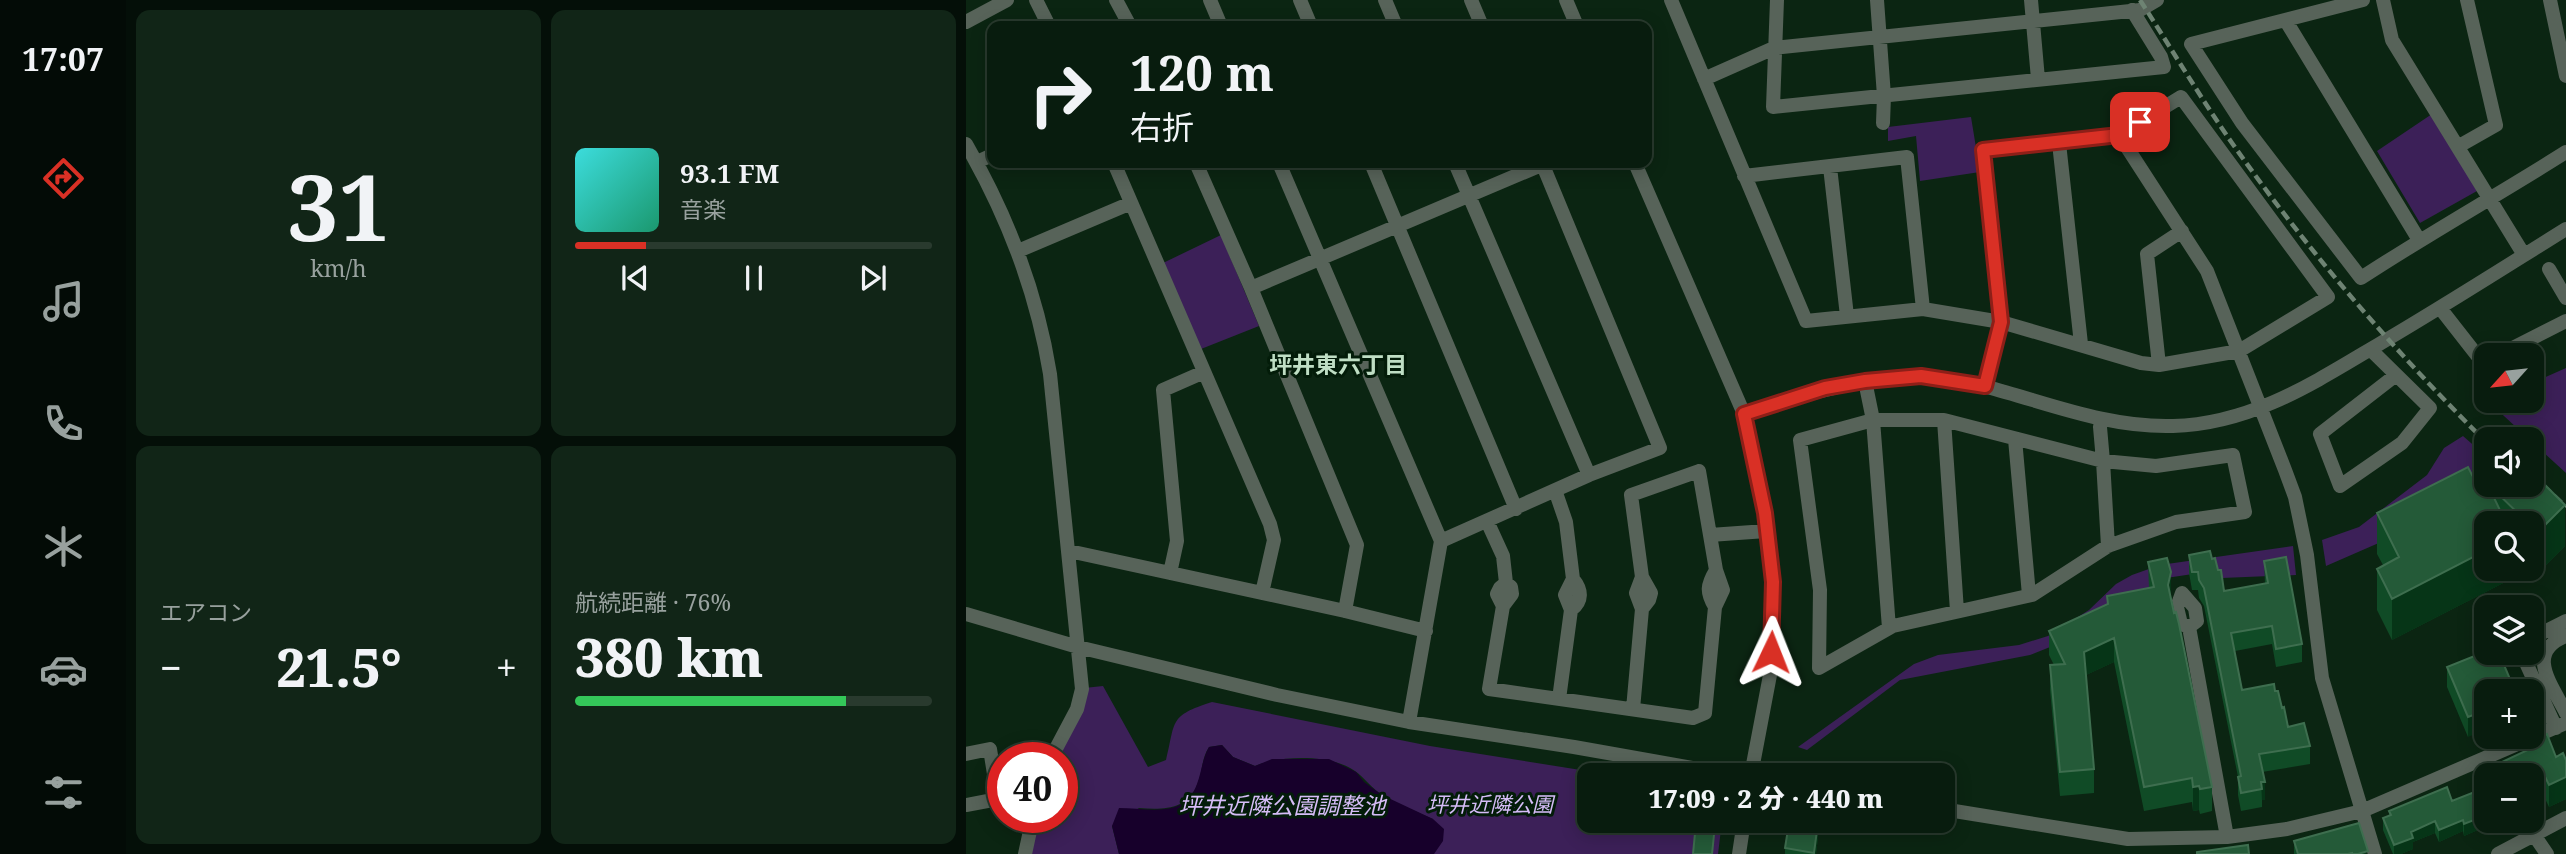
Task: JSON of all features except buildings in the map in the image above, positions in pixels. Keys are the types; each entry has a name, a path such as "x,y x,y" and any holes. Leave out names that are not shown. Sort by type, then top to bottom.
{"street":[{"path":"966,22 1007,0"},
{"path":"1036,0 1046,21"},
{"path":"1116,0 1127,21"},
{"path":"1210,0 1219,21"},
{"path":"1300,0 1309,21"},
{"path":"1385,0 1394,21"},
{"path":"1471,0 1480,21"},
{"path":"1566,0 1575,21"},
{"path":"1671,0 1806,321 1923,309 2001,322 2141,363 2159,365 2239,351 2328,297 2181,97 2119,135 1983,150 2001,322 1985,386"},
{"path":"1777,0 1773,107 2164,67 2161,57 2132,10"},
{"path":"1877,0 1884,96 1883,123"},
{"path":"2031,0 2038,79"},
{"path":"1704,79 1774,48 2140,10 2157,0"},
{"path":"2363,0 2191,44 2242,123 2361,278 2566,152"},
{"path":"2384,0 2392,40 2524,255"},
{"path":"2459,146 2496,125 2467,0"},
{"path":"2550,0 2566,75"},
{"path":"2286,21 2419,240"},
{"path":"2119,135 2207,271 2295,497 2306,555 2322,678 2375,854"},
{"path":"2059,143 2081,344"},
{"path":"966,144 1018,251 1044,334 1082,689 1077,709 1059,742"},
{"path":"977,162 987,157"},
{"path":"1744,176 1907,157 1923,309"},
{"path":"1830,167 1847,316"},
{"path":"1116,168 1270,524 1274,540 1262,593"},
{"path":"1198,168 1357,545 1345,611"},
{"path":"1281,168 1441,541 1409,722"},
{"path":"1373,168 1516,509"},
{"path":"1457,168 1589,475"},
{"path":"1251,288 1531,168"},
{"path":"1441,541 1589,475 1660,448 1545,168"},
{"path":"1637,168 1744,414 1773,582 1770,675 1753,763"},
{"path":"1018,251 1131,203"},
{"path":"1744,414 1825,388 1921,376 1985,386 2102,419 2147,426 2172,426 2239,416 2292,396 2566,229"},
{"path":"2159,365 2147,254 2182,231"},
{"path":"2549,269 2566,298"},
{"path":"2440,308 2474,351"},
{"path":"2523,343 2566,321"},
{"path":"2371,349 2430,408 2402,443 2340,486 2320,434 2396,375"},
{"path":"1170,573 1177,541 1163,390 1204,372"},
{"path":"1865,381 1872,420 1889,628"},
{"path":"2102,419 2100,427 2108,546"},
{"path":"1872,420 1944,420 2103,461 2156,466 2233,455 2245,512 2176,522 2108,546 2029,596 1889,628 1819,668 1820,590 1800,440 1872,420"},
{"path":"1944,420 1957,611"},
{"path":"2015,439 2029,596"},
{"path":"1487,521 1503,556 1506,583 1497,594 1503,606 1489,689 1693,718 1704,713 1715,607 1707,591 1716,570 1699,471 1631,495 1642,576 1636,593 1642,609 1633,709"},
{"path":"1555,490 1566,522 1573,579 1566,595 1571,610 1559,699"},
{"path":"1710,536 1766,531"},
{"path":"1069,551 1426,631"},
{"path":"966,614 1078,647 1277,695 1409,722 1664,763"},
{"path":"2544,632 2566,621"},
{"path":"2189,627 2227,837"},
{"path":"2566,636 2552,641 2545,649 2543,660 2566,713"},
{"path":"1955,811 2128,839 2227,837 2287,828 2361,811 2561,725 2527,665"},
{"path":"966,754 990,749 998,799 966,805"},
{"path":"2498,854 2566,818"},
{"path":"1025,854 1030,833"},
{"path":"1739,854 1742,833"},
{"path":"2535,835 2547,854"},
{"path":"2126,854 2128,839"}],"green space":[{"path":"2432,114 2477,191 2420,223 2377,151"},
{"path":"1971,117 1980,172 1920,181 1916,136 1888,141 1888,127"},
{"path":"1221,235 1259,326 1201,349 1163,263"},
{"path":"2566,368 2566,473 2544,453 2544,427 2516,427 2501,413 2544,413 2544,378"},
{"path":"2463,436 2474,446 2474,492 2381,542 2326,566 2322,540 2359,527 2427,475 2444,448"},
{"path":"2293,546 2296,575 2222,578 2213,571 2166,578 2106,613 2070,639 2030,655 1900,680 1807,750 1798,747 1914,664 1938,655 2019,645 2048,636 2089,610 2116,584 2132,575 2160,565"},
{"name":"坪井近隣公園","path":"1103,686 1148,767 1166,760 1173,728 1181,716 1212,702 1430,746 1577,769 1577,833 1721,833 1718,854 1434,854 1433,819 1384,796 1345,765 1320,759 1292,758 1255,766 1233,757 1222,745 1209,747 1197,785 1187,799 1173,807 1139,808 1112,826 1119,854 1029,854 1035,833 1078,833 1078,742 1063,742 1084,688"}],"water":[{"name":"坪井近隣公園調整池","path":"1222,745 1233,757 1255,766 1272,759 1329,759 1356,772 1364,782 1382,795 1433,819 1444,829 1443,841 1434,854 1119,854 1112,826 1119,808 1153,810 1184,803 1197,784 1209,747"}],"railway":[{"path":"2140,0 2220,126 2321,261 2385,336 2474,430"},
{"path":"2544,486 2566,507"}],"district":[{"name":"坪井東六丁目","path":"1338,365"}],"route":[{"path":"1771,652 1773,582 1765,513 1744,414 1825,388 1865,381 1921,376 1985,386 2001,322 1983,150 2119,135 2140,122"}]}
